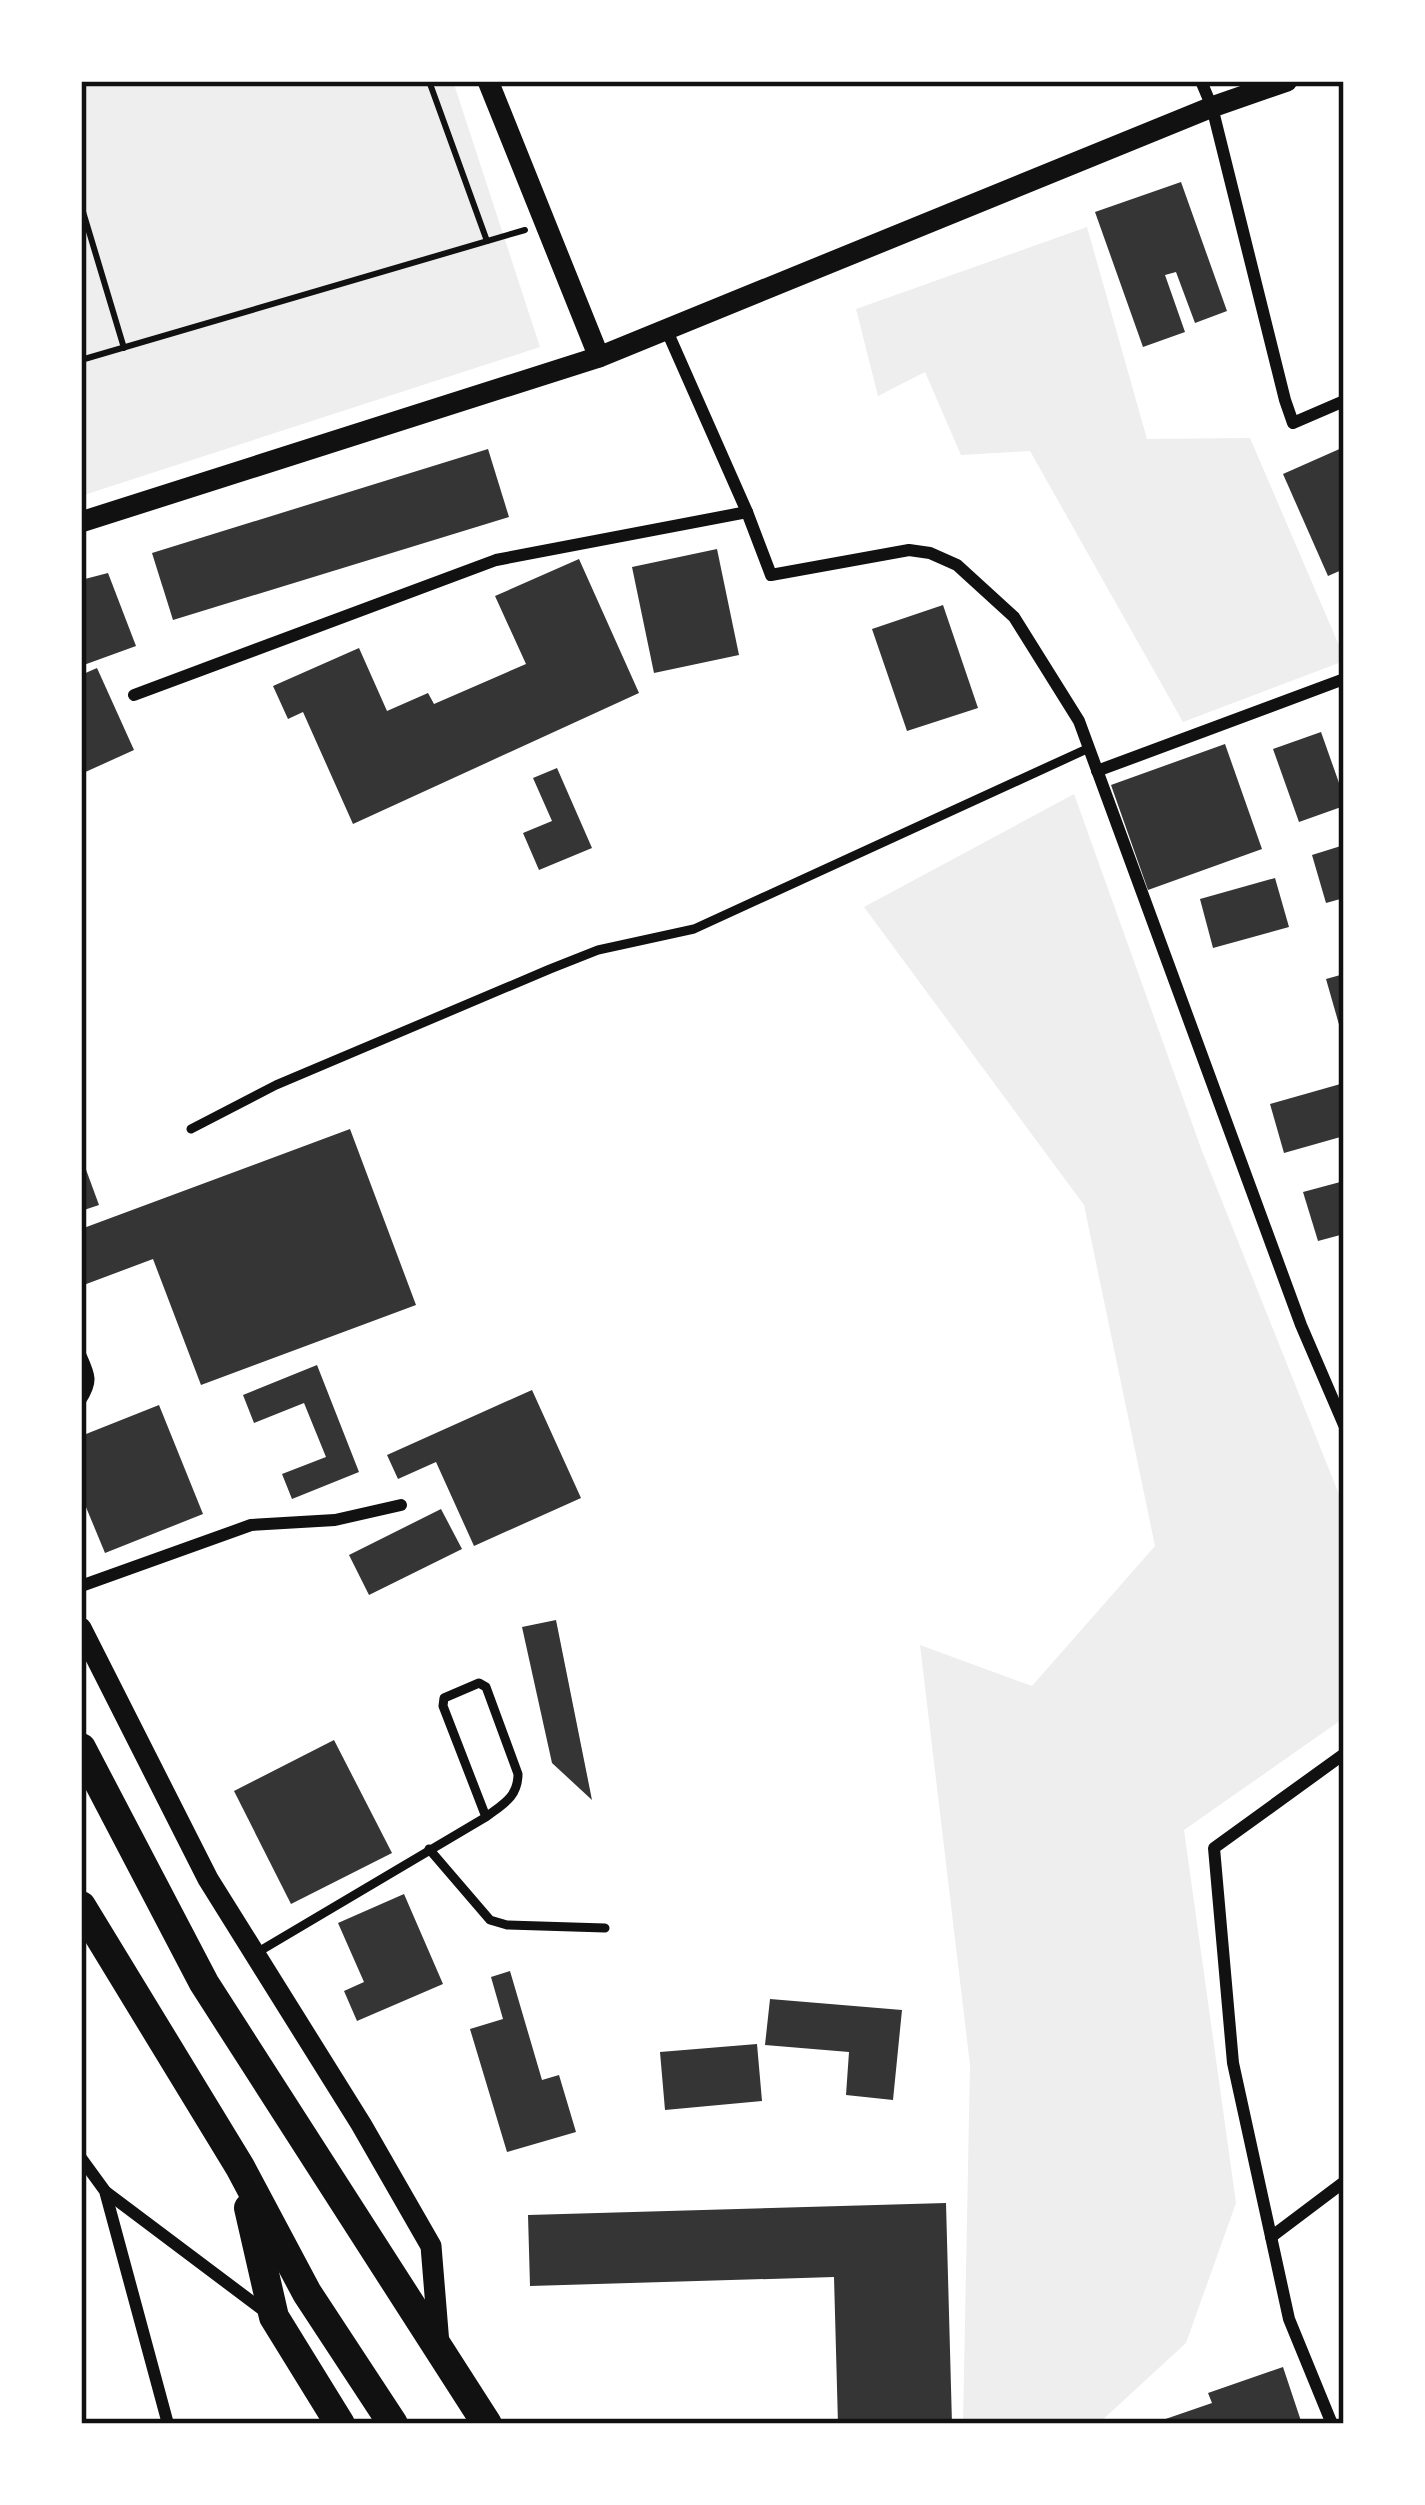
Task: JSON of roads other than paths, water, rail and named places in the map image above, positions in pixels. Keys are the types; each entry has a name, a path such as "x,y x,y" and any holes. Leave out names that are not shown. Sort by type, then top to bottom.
{"main road":[{"path":"81,1748 204,1983 487,2424"},
{"path":"81,1906 240,2167 308,2293 393,2424"},
{"path":"240,2167 274,2318 340,2424"}],"street":[{"path":"488,81 599,357"},
{"path":"1202,81 1293,423 1344,401"},
{"path":"81,522 599,357 1212,107 1287,81"},
{"path":"667,331 771,574 909,550 930,553 957,565 1015,617 1078,721 1089,748 1301,1325 1344,1425"},
{"path":"134,694 496,560 747,512"},
{"path":"1097,770 1344,679"},
{"path":"81,1586 251,1525 335,1520 401,1505"},
{"path":"81,1628 208,1879 361,2123 431,2246 439,2353"},
{"path":"1332,2424 1289,2320 1233,2063 1214,1848 1344,1754"},
{"path":"81,2158 105,2191 274,2318"},
{"path":"1271,2236 1344,2182"},
{"path":"105,2191 168,2424"}],"lane":[{"path":"191,1130 276,1085 566,962 598,950 694,929 744,908 1089,748"},
{"path":"81,1353 91,1375 81,1402"},
{"path":"254,1954 485,1816 510,1799 518,1788 518,1774 486,1687 478,1683 444,1698 443,1706 485,1816"},
{"path":"429,1849 490,1920 508,1925 605,1928"}]}
